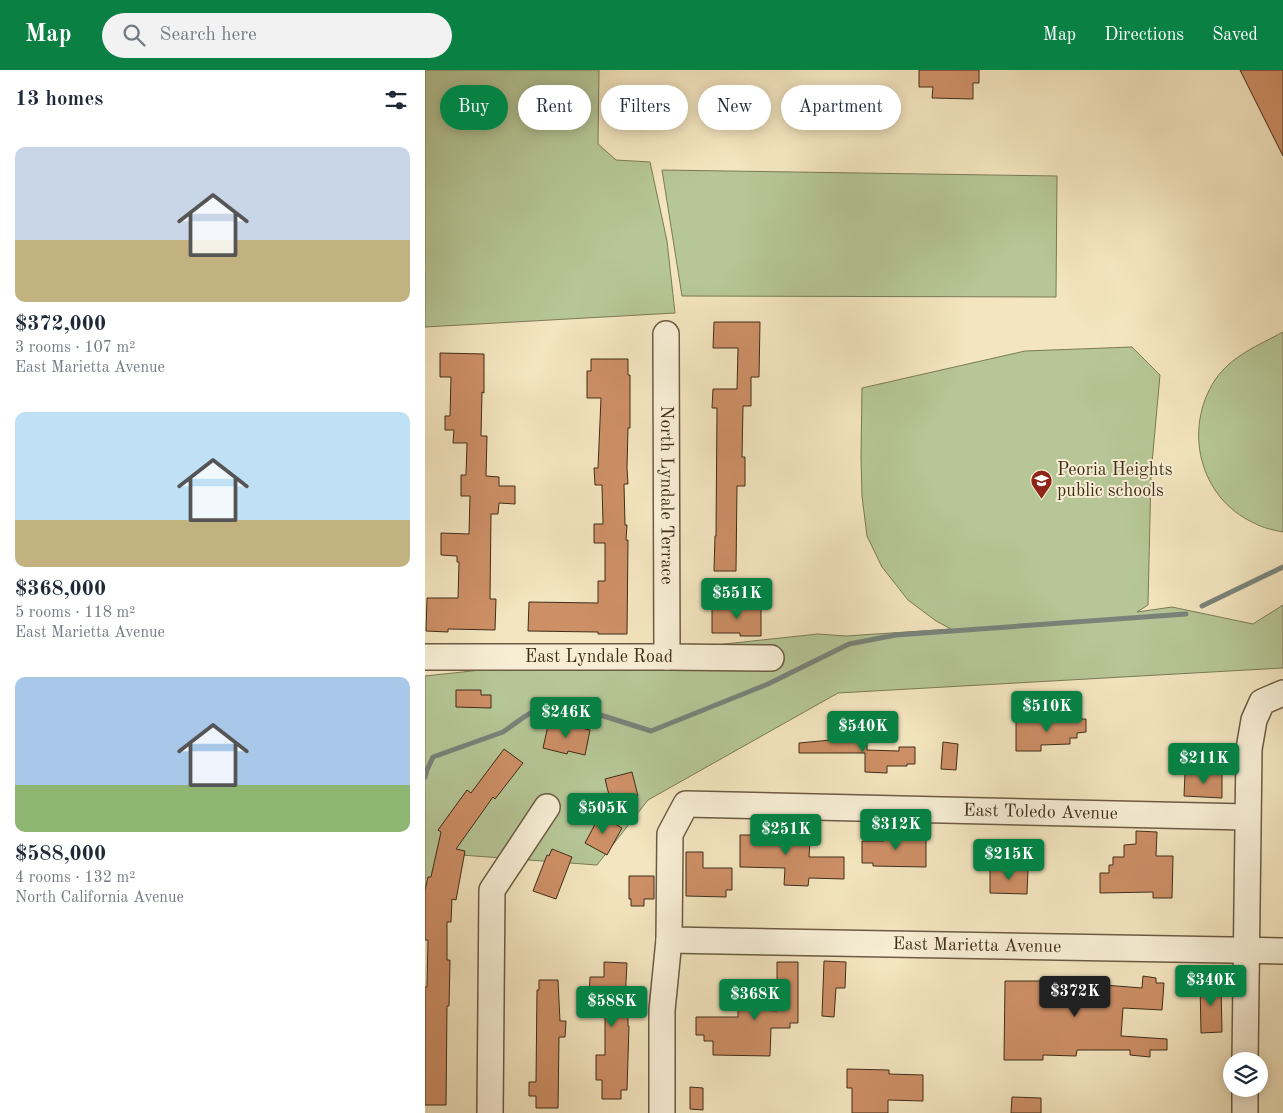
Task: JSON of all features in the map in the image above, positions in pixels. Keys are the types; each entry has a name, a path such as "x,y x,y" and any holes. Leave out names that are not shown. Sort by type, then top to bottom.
{"street":[{"name":"North Lyndale Terrace","path":"666,334 667,657"},
{"name":"East Lyndale Road","path":"425,657 771,658"},
{"path":"1245,1052 1249,749 1254,720 1272,697"},
{"name":"East Toledo Avenue","path":"669,940 670,834 686,804 1247,817"},
{"path":"490,1113 492,890 547,807"},
{"path":"662,1113 662,1010 669,940"},
{"name":"East Marietta Avenue","path":"669,940 1283,951"},
{"path":"1245,1097 1245,1113"}],"green space":[{"path":"425,70 599,70 598,144 616,160 650,162 667,241 675,313 425,327"},
{"path":"662,170 1057,176 1056,297 682,296"},
{"path":"1283,332 1283,532 1264,528 1254,523 1235,512 1220,497 1209,480 1202,460 1199,440 1200,420 1205,399 1215,380 1237,358"},
{"path":"1132,347 1160,375 1151,474 1148,605 1137,612 1172,607 1253,624 1283,605 1283,668 838,693 648,800 597,865 461,855 425,916 425,676 818,634 846,636 951,629 936,621 908,600 882,567 867,536 862,496 862,388 1025,351"}],"building":[{"path":"919,70 979,70 979,83 973,83 973,99 932,98 933,87 919,87"},
{"path":"1240,70 1283,70 1283,156"},
{"path":"714,322 760,322 759,377 751,377 751,406 743,406 742,457 745,457 745,486 737,486 736,571 714,571 717,408 712,408 713,389 737,389 738,348 713,348"},
{"path":"440,353 484,354 481,436 487,436 486,476 499,477 499,486 515,486 515,504 499,503 498,514 491,514 490,599 496,599 495,630 448,629 448,632 426,631 427,598 458,598 459,562 457,562 457,556 441,555 441,533 469,534 470,496 461,496 461,475 466,475 467,443 453,443 454,430 445,430 445,416 450,416 451,377 440,377"},
{"path":"591,359 628,359 628,375 630,375 630,428 628,428 628,484 624,484 625,525 627,525 626,540 628,540 627,634 528,631 529,602 598,603 598,581 605,581 605,543 594,543 594,524 603,524 602,485 595,485 594,468 598,468 601,398 587,398 587,371 591,371"},
{"path":"712,605 761,605 761,636 740,636 740,633 712,633"},
{"path":"456,690 481,690 481,695 491,695 491,708 456,707"},
{"path":"1086,719 1086,732 1077,733 1077,738 1070,738 1070,744 1041,745 1041,751 1016,751 1016,720"},
{"path":"549,721 590,730 585,755 568,751 567,754 543,748"},
{"path":"831,738 867,738 867,750 899,751 899,747 915,747 915,764 887,766 887,773 865,772 865,753 799,753 799,743 831,740"},
{"path":"943,742 958,744 956,770 941,769"},
{"path":"504,749 523,763 495,799 493,797 456,849 465,851 456,900 452,899 451,922 447,922 447,960 450,960 449,1006 447,1006 446,1105 425,1105 425,987 427,987 428,940 425,940 425,890 428,877 431,877 441,832 438,830 467,790 471,793"},
{"path":"632,772 638,796 611,803 605,779"},
{"path":"1200,772 1222,773 1222,798 1184,796 1185,773 1200,774"},
{"path":"600,815 622,828 607,855 585,843"},
{"path":"752,820 774,820 774,841 810,841 809,857 844,857 844,879 809,878 808,886 784,885 785,868 740,867 740,835 752,835"},
{"path":"1136,831 1157,832 1156,856 1173,856 1172,898 1153,898 1153,892 1100,893 1100,873 1109,873 1109,865 1113,865 1113,857 1124,857 1124,845 1136,844"},
{"path":"884,834 926,835 926,867 873,866 873,863 862,863 862,841 884,841"},
{"path":"552,849 572,857 556,899 533,891 547,855 549,856"},
{"path":"686,852 703,852 703,868 732,868 732,890 726,890 726,897 686,896"},
{"path":"990,869 1028,870 1027,894 990,893"},
{"path":"629,876 654,876 654,899 644,899 644,906 631,906 631,899 629,899"},
{"path":"824,961 846,962 845,988 836,988 834,1017 822,1016"},
{"path":"604,962 627,963 625,1002 629,1026 627,1090 621,1090 621,1099 602,1099 602,1080 596,1080 596,1055 605,1055 605,1017 588,1017 590,977 604,977"},
{"path":"777,962 798,962 798,1023 790,1023 790,1028 771,1028 770,1056 713,1055 713,1041 704,1041 704,1035 696,1035 696,1017 738,1017 738,1009 777,1011"},
{"path":"1143,976 1156,978 1156,983 1164,983 1162,1010 1123,1008 1121,1036 1167,1039 1167,1050 1150,1050 1150,1057 1130,1055 1130,1050 1077,1050 1076,1056 1043,1055 1043,1060 1004,1060 1005,981 1072,980 1072,986 1104,987 1104,985 1142,988"},
{"path":"539,980 558,980 560,1021 566,1021 565,1037 559,1037 558,1108 536,1108 536,1096 529,1096 529,1082 536,1082 537,990 539,990"},
{"path":"1219,981 1219,986 1221,986 1222,1032 1201,1033 1200,982"},
{"path":"847,1069 889,1070 889,1074 923,1075 923,1101 888,1100 888,1113 852,1113 852,1088 847,1088"},
{"path":"690,1087 703,1088 703,1110 690,1109"},
{"path":"1012,1097 1041,1098 1041,1113 1011,1113"}],"waterway":[{"path":"1202,606 1283,567"},
{"path":"425,777 433,757 503,732 536,710 557,707 563,709 572,706 651,731 768,684 849,644 896,635 1186,614"}],"place":[{"name":"Peoria Heights public schools","path":"1041,499"}]}
